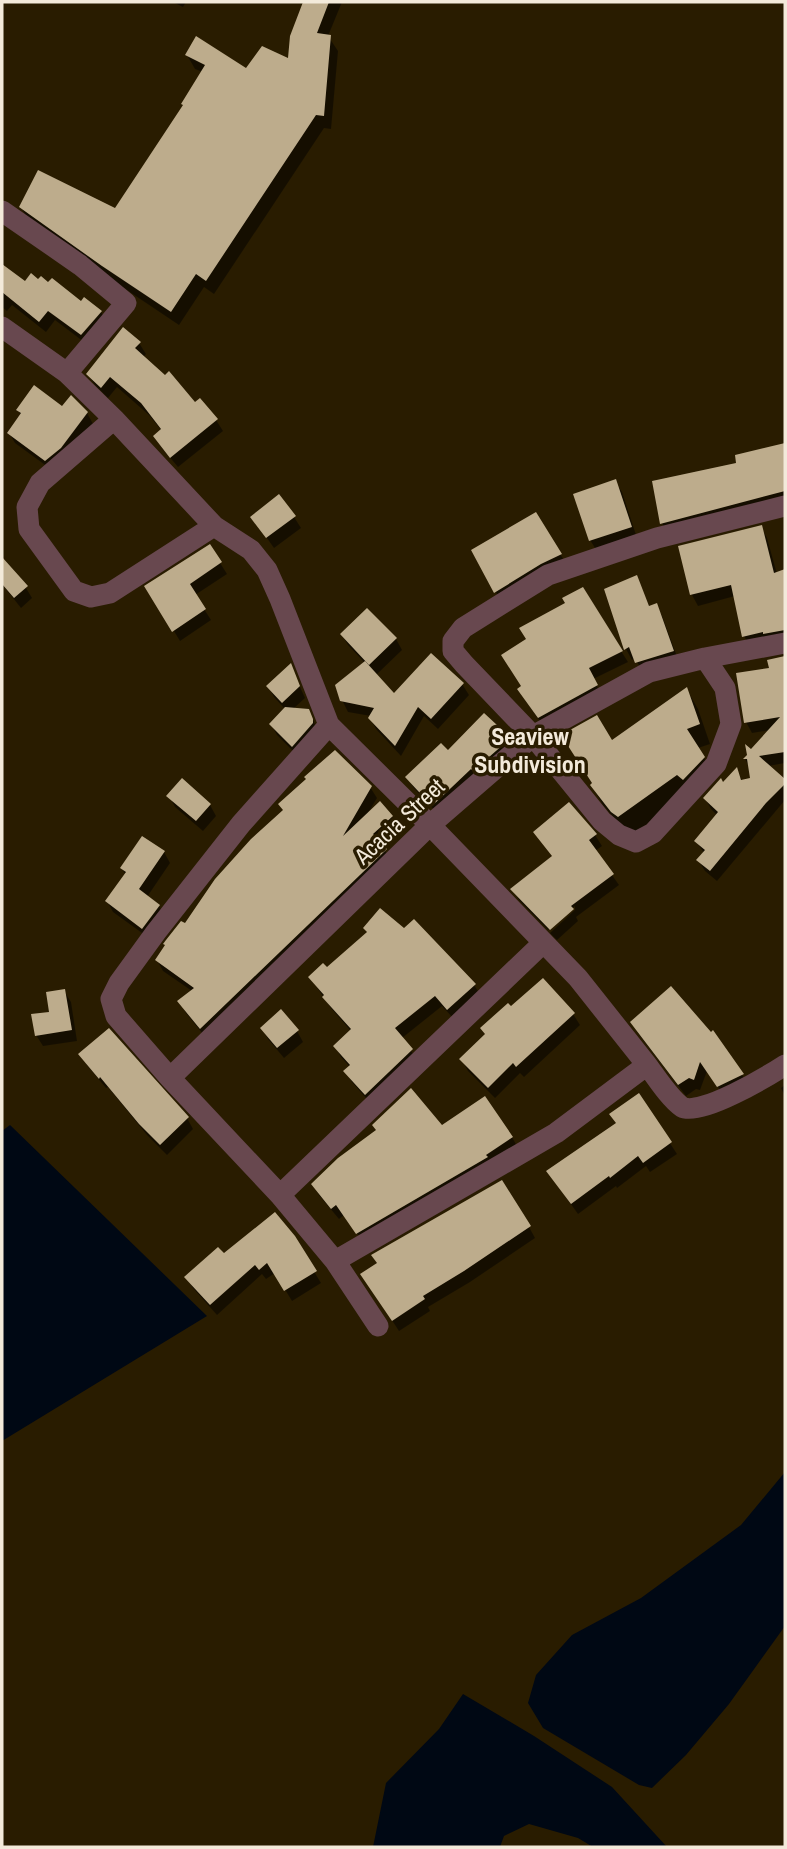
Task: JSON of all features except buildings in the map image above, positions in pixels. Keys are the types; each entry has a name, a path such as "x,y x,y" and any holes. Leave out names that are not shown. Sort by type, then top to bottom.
{"street":[{"path":"2,211 80,265 126,303 68,373"},
{"path":"2,327 68,373 214,526 251,550 267,570 284,608 329,725 578,978 683,1108 696,1109 756,1084 785,1065"},
{"path":"114,419 40,484 27,507 29,529 74,591 91,597 110,593 214,526"},
{"path":"705,658 725,688 732,724 716,764 653,833 636,842 619,835 602,821 533,736 453,651 453,641 463,628 548,575 657,538 785,506"},
{"name":"Acacia Street","path":"170,1078 430,825 533,736 649,672 785,643"},
{"path":"329,725 241,824 156,932 119,983 111,999 116,1016 280,1195 335,1261 378,1326"},
{"path":"280,1195 543,943"},
{"path":"335,1261 556,1133 647,1065"}],"shaded area":[{"path":"10,1125 207,1316 2,1441 2,1131"},
{"path":"785,1472 785,1626 729,1704 686,1755 652,1788 639,1785 543,1728 528,1703 536,1675 572,1635 641,1598 741,1525"},
{"path":"463,1694 612,1787 667,1847 593,1847 578,1838 529,1824 504,1836 500,1847 373,1847 386,1783 439,1729"}],"district":[{"name":"Seaview Subdivision","path":"530,750"}]}
